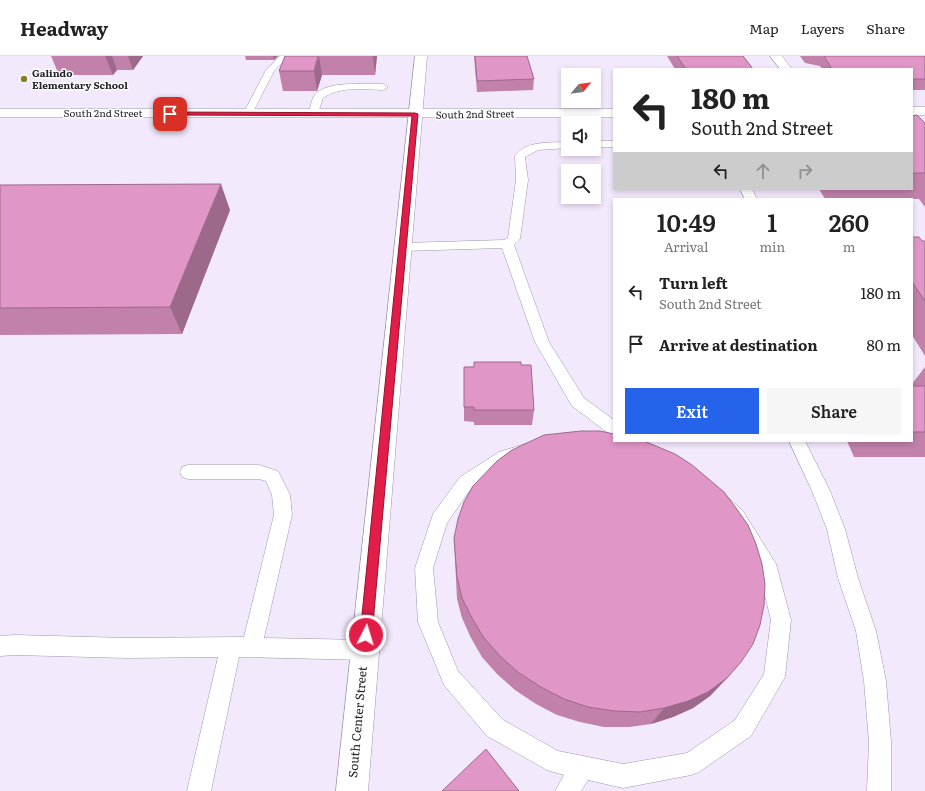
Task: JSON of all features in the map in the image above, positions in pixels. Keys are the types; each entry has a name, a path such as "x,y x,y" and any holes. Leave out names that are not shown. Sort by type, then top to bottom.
{"street":[{"name":"South Center Street","path":"352,791 421,56"},
{"path":"776,56 785,68"},
{"path":"913,111 925,111"},
{"name":"South 2nd Street","path":"0,113 613,113"}],"lane":[{"path":"248,114 270,70 285,56"},
{"path":"314,114 318,97 327,90 338,87 383,86"},
{"path":"601,144 613,144"},
{"path":"403,247 507,244 514,238 522,180 520,156 525,151 536,146 561,145"},
{"path":"507,244 542,342 578,402 613,427"},
{"path":"632,442 647,453 695,478 737,516 767,564 781,620 774,677 743,728 691,764 623,776 555,762 495,728 451,678 428,622 424,568 439,520 466,482 505,456 550,443 592,442 647,453"},
{"path":"797,442 821,491 836,529 848,578 866,631 875,681 880,742 879,791"},
{"path":"188,472 259,472 272,476 281,495 283,515 252,647"},
{"path":"0,646 15,645 127,648 252,647 365,650"},
{"path":"199,791 231,647"},
{"path":"567,791 584,768"}],"building":[{"path":"285,56 318,56 314,71 279,71"},
{"path":"475,56 527,56 534,79 477,81"},
{"path":"677,56 743,56 752,68 685,68"},
{"path":"824,56 925,56 925,79 913,79 913,68 831,68"},
{"path":"917,115 925,123 925,173 913,173 913,116"},
{"path":"221,184 170,307 0,308 0,185"},
{"path":"913,237 919,237 922,241 925,241 925,301 913,283"},
{"path":"474,362 521,362 521,365 531,365 534,410 474,410 474,407 464,407 464,367 474,367"},
{"path":"913,386 925,386 925,432 913,432"},
{"path":"581,431 600,431 613,434 613,442 646,442 675,454 692,465 724,492 748,525 762,564 765,584 764,605 760,625 753,644 741,662 727,678 708,692 688,701 664,708 640,712 614,711 588,707 564,699 519,673 500,656 484,638 462,598 457,577 454,538 458,519 464,502 473,486 497,461 512,450 544,435"},
{"path":"486,749 519,791 442,791"}],"place":[{"name":"Galindo Elementary School","path":"24,79"}],"route":[{"path":"170,114 415,114 366,635"}]}
